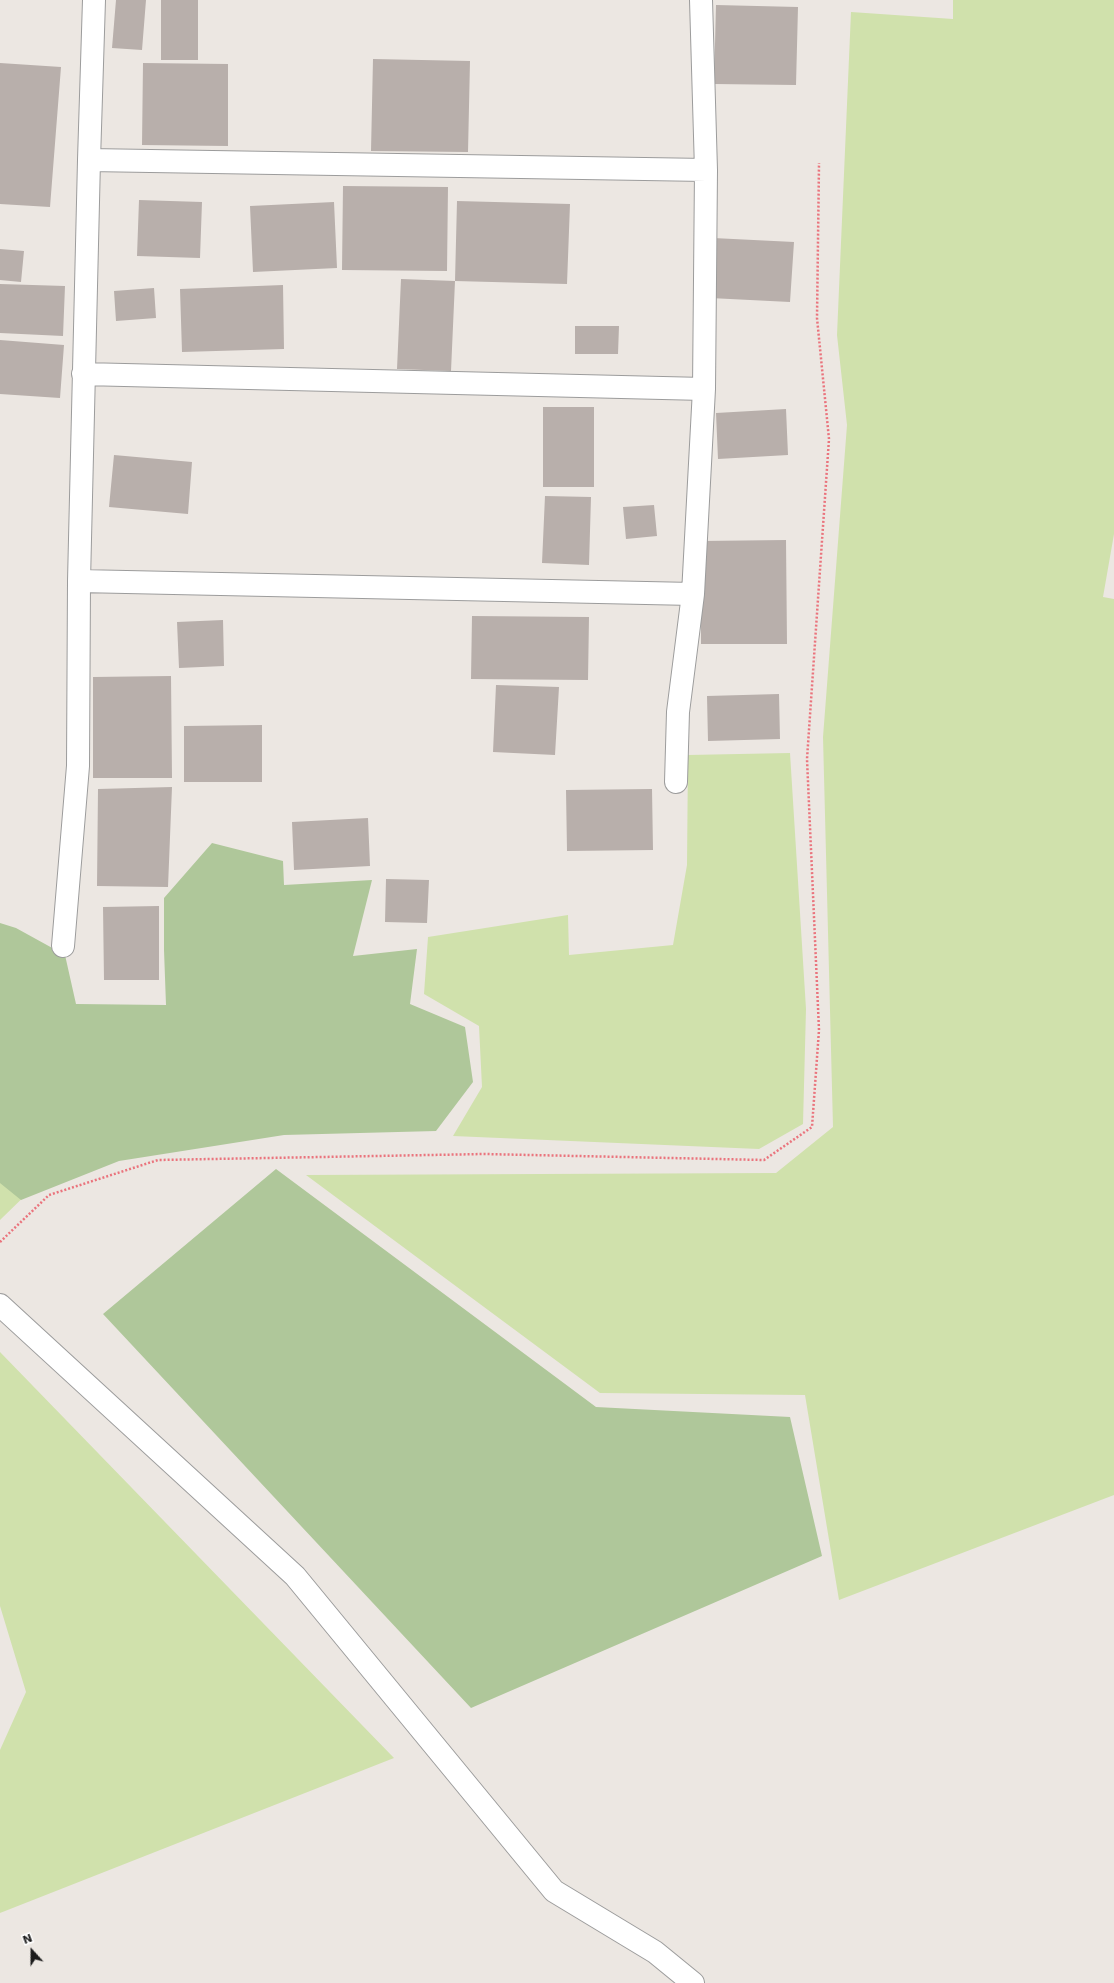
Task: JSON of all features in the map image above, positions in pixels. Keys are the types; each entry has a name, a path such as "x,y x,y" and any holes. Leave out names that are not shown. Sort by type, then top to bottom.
{"street":[{"path":"63,946 78,766 79,581 83,374 94,0"},
{"path":"676,782 678,712 693,594 704,389 706,170 701,0"},
{"path":"89,160 706,170"},
{"path":"83,374 704,389"},
{"path":"79,581 693,594"},
{"path":"0,1305 295,1576 554,1891 655,1952 693,1983"}],"path":[{"path":"0,1242 49,1195 158,1160 484,1154 764,1160 812,1127 819,1030 806,759 829,439 817,318 819,163"}],"green space":[{"path":"953,0 1114,0 1114,534 1103,597 1114,599 1114,1495 839,1600 805,1395 600,1393 306,1175 776,1173 833,1127 823,737 847,425 837,335 851,12 953,19"},
{"path":"790,753 806,1009 803,1124 759,1149 453,1136 482,1087 479,1026 424,994 428,937 568,915 569,955 673,945 687,865 688,755"},
{"path":"212,843 283,861 284,885 372,880 353,956 417,949 410,1004 465,1027 473,1082 436,1131 284,1135 119,1161 21,1200 0,1183 0,923 16,928 65,955 76,1004 166,1005 164,898"},
{"path":"276,1169 596,1407 790,1417 822,1556 471,1708 103,1314"},
{"path":"0,1171 37,1184 0,1220"},
{"path":"0,1352 394,1758 0,1913 0,1750 26,1692 0,1606"}],"building":[{"path":"116,0 146,0 142,50 112,48"},
{"path":"161,0 198,0 198,60 161,60"},
{"path":"716,5 798,7 796,85 714,84"},
{"path":"373,59 470,61 468,152 371,151"},
{"path":"0,63 61,67 50,207 0,204"},
{"path":"143,63 228,64 228,146 142,145"},
{"path":"343,186 448,187 447,271 342,270"},
{"path":"139,200 202,202 200,258 137,256"},
{"path":"457,201 570,204 567,284 455,281"},
{"path":"334,202 337,268 253,272 250,206"},
{"path":"713,238 794,242 790,302 710,298"},
{"path":"0,249 24,251 21,282 0,280"},
{"path":"401,279 455,281 451,371 397,369"},
{"path":"0,284 65,286 63,336 0,333"},
{"path":"283,285 284,349 182,352 180,289"},
{"path":"154,288 156,318 116,321 114,291"},
{"path":"575,326 619,326 618,354 575,354"},
{"path":"0,340 64,345 60,398 0,394"},
{"path":"543,407 594,407 594,487 543,487"},
{"path":"786,409 788,455 718,459 716,413"},
{"path":"114,455 192,462 188,514 109,507"},
{"path":"545,496 591,497 589,565 542,563"},
{"path":"654,505 657,536 626,539 623,507"},
{"path":"786,540 787,644 701,644 701,541"},
{"path":"472,616 589,617 588,680 471,679"},
{"path":"223,620 224,666 179,668 177,622"},
{"path":"171,676 172,778 93,778 93,677"},
{"path":"496,685 559,687 555,755 493,752"},
{"path":"779,694 780,739 708,741 707,696"},
{"path":"262,725 262,782 184,782 184,726"},
{"path":"172,787 168,887 97,886 98,789"},
{"path":"652,789 653,850 567,851 566,790"},
{"path":"368,818 370,866 294,870 292,822"},
{"path":"386,879 429,880 427,923 385,922"},
{"path":"159,906 159,980 104,980 103,907"}]}
